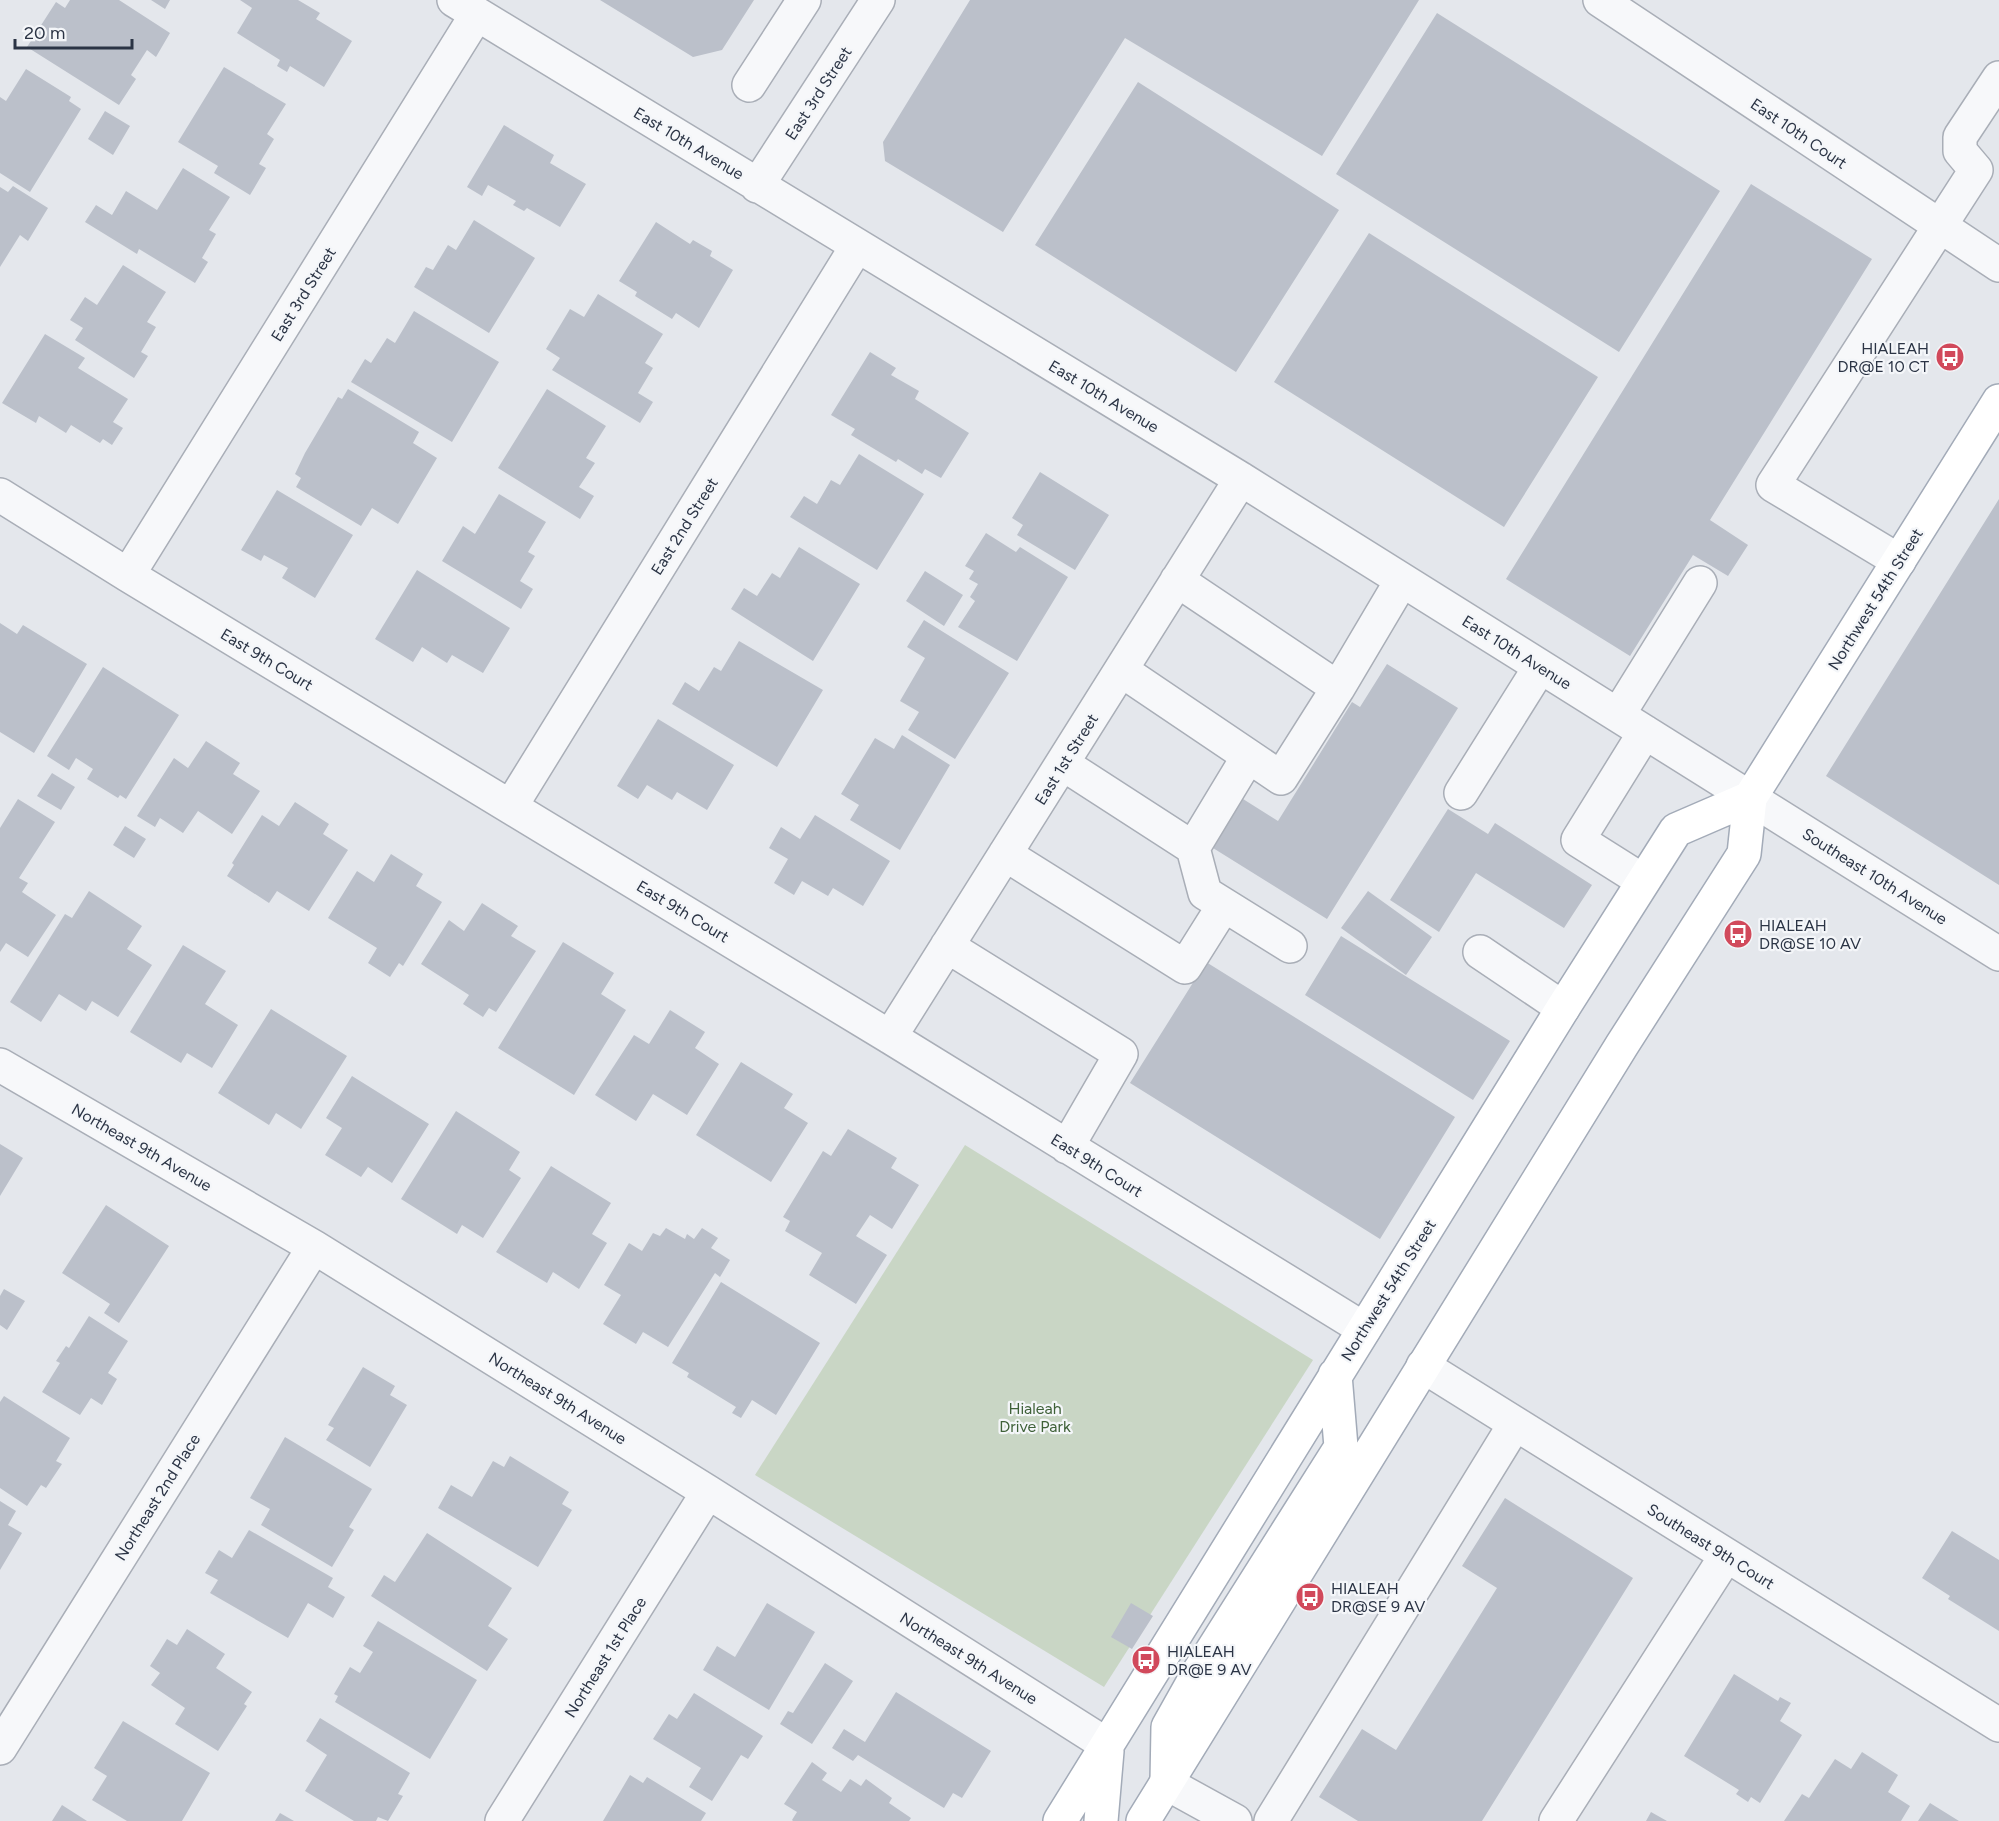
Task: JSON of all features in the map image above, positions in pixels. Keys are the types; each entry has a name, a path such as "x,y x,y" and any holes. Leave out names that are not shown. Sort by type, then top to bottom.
{"main road":[{"name":"Northwest 54th Street","path":"1143,1821 1622,1045 1744,854 1750,798 1999,401"},
{"name":"Northwest 54th Street","path":"1060,1821 1563,1008 1676,830 1750,798"},
{"path":"1166,1783 1168,1727 1200,1670 1341,1447 1335,1376"},
{"path":"1101,1821 1107,1745"}],"street":[{"path":"749,85 804,0"},
{"name":"East 3rd Street","path":"757,186 878,0"},
{"name":"East 10th Court","path":"1600,0 1999,266"},
{"name":"East 3rd Street","path":"128,574 466,7"},
{"name":"East 10th Avenue","path":"466,7 1241,479 1750,798"},
{"path":"1899,561 1773,485 1941,227 1987,171 1960,151 1960,137 1999,78"},
{"name":"East 2nd Street","path":"511,806 857,246"},
{"name":"East 1st Street","path":"890,1037 1241,479"},
{"name":"East 9th Court","path":"0,495 890,1037 1364,1329"},
{"path":"1177,580 1338,688"},
{"path":"1121,670 1281,778 1402,580"},
{"path":"1618,715 1700,583"},
{"path":"1461,793 1540,667"},
{"path":"1643,881 1578,840 1645,732"},
{"path":"1193,848 1248,757"},
{"path":"1063,764 1193,848 1205,892 1290,946"},
{"name":"Southeast 10th Avenue","path":"1750,798 1999,954"},
{"path":"1005,854 1185,967 1224,905"},
{"path":"947,946 1121,1054 1067,1147"},
{"path":"1480,952 1563,1008"},
{"name":"Northeast 9th Avenue","path":"0,1065 314,1247 708,1492 1107,1745"},
{"name":"Northeast 2nd Place","path":"0,1748 314,1247"},
{"name":"Southeast 9th Court","path":"1423,1366 1999,1725"},
{"path":"1271,1821 1515,1424"},
{"name":"Northeast 1st Place","path":"502,1821 708,1492"},
{"path":"1556,1821 1726,1556"},
{"path":"1166,1783 1235,1821"}],"green space":[{"name":"Hialeah Drive Park","path":"965,1145 1313,1360 1104,1687 755,1475"}],"building":[{"path":"70,0 119,0 170,33 156,57 147,50 131,75 136,79 119,105 27,47 56,2 65,8"},
{"path":"151,0 170,0 165,9"},
{"path":"240,0 298,0 320,13 316,19 352,41 324,87 290,66 287,72 277,66 280,60 237,33 252,8"},
{"path":"600,0 754,0 722,50 693,57"},
{"path":"970,0 1419,0 1322,156 1125,38 1003,232 885,161 883,142"},
{"path":"1437,13 1720,191 1619,352 1336,174"},
{"path":"224,67 286,104 267,134 274,139 259,164 266,168 250,195 214,173 218,166 178,142"},
{"path":"26,69 71,97 69,101 81,109 30,192 0,173 0,97 6,101"},
{"path":"1138,82 1339,210 1236,372 1035,245"},
{"path":"105,111 130,126 113,155 88,139"},
{"path":"504,125 554,155 550,163 586,184 560,227 527,208 524,211 513,205 516,201 488,185 482,196 467,187"},
{"path":"183,168 230,197 209,230 216,234 202,258 208,262 195,283 139,249 137,254 85,222 96,205 112,215 126,191 157,210"},
{"path":"1751,184 1872,259 1710,520 1748,545 1728,576 1693,555 1630,656 1506,579"},
{"path":"13,186 48,208 28,241 20,235 0,267 0,187 8,192"},
{"path":"474,220 535,258 489,333 414,287 426,267 433,270 448,245 456,250"},
{"path":"656,222 690,244 693,240 712,251 710,256 733,270 699,328 676,313 672,319 635,296 637,292 619,281"},
{"path":"1369,233 1598,377 1504,527 1274,382"},
{"path":"123,265 166,292 147,322 156,327 141,352 148,356 134,378 75,340 83,328 70,320 85,297 97,305"},
{"path":"598,294 663,334 645,363 653,368 638,393 653,402 640,423 552,370 560,358 546,349 570,309 584,317"},
{"path":"414,311 499,362 452,442 351,382 365,359 371,363 387,338 395,343"},
{"path":"45,334 85,358 78,368 128,399 113,422 123,428 112,445 103,439 100,443 71,425 66,433 39,416 36,423 2,403"},
{"path":"870,352 896,368 891,375 919,391 915,399 969,433 941,478 925,469 922,474 898,459 896,462 851,435 855,429 831,415"},
{"path":"348,389 419,432 413,443 437,458 398,524 372,508 361,526 296,487 301,478 295,474 305,453 338,397 342,399"},
{"path":"547,389 606,426 586,458 595,463 579,487 594,496 580,519 498,468"},
{"path":"859,454 924,494 877,570 790,517 804,496 817,504 831,480 840,485"},
{"path":"1040,472 1109,515 1075,570 1017,535 1023,525 1012,518"},
{"path":"277,490 353,535 315,598 282,578 288,568 264,555 261,561 241,550"},
{"path":"499,494 546,522 528,552 535,556 520,581 533,589 521,609 442,561 463,526 475,534"},
{"path":"1999,499 1999,885 1826,776"},
{"path":"986,533 1016,552 1020,547 1068,577 1017,661 958,627 975,601 970,597 978,584 969,579 974,571 965,566"},
{"path":"799,547 860,584 813,661 731,609 744,588 757,596 772,573 780,578"},
{"path":"417,570 510,628 483,673 452,655 447,663 422,647 413,662 375,639"},
{"path":"925,571 963,595 944,626 906,601"},
{"path":"924,620 1009,673 955,759 908,730 919,712 900,701 925,658 907,647"},
{"path":"0,623 17,634 23,625 87,664 34,753 0,732"},
{"path":"739,641 823,690 777,767 672,704 685,682 699,691 714,667 721,671"},
{"path":"1387,664 1458,708 1327,919 1213,848 1243,799 1278,821 1352,702 1360,707"},
{"path":"103,667 179,715 126,799 120,795 118,798 87,779 93,769 76,758 69,770 47,756"},
{"path":"658,719 734,765 707,810 677,792 672,800 647,785 638,799 617,786"},
{"path":"902,735 950,765 900,850 850,820 859,805 841,794 875,738 894,749"},
{"path":"206,741 240,763 233,774 260,791 232,834 198,811 183,833 160,818 155,827 137,816 174,758 188,768"},
{"path":"52,773 75,787 61,810 37,796"},
{"path":"18,799 55,822 19,878 28,883 22,892 56,915 28,957 6,943 0,952 0,828"},
{"path":"295,802 329,824 323,834 348,850 309,911 277,891 269,903 227,876 234,865 232,863 262,815 279,826"},
{"path":"1448,809 1488,834 1495,823 1592,885 1564,928 1476,873 1439,932 1390,900"},
{"path":"815,815 890,861 863,906 833,888 828,896 802,881 794,895 774,883 788,859 769,848 781,827 800,839"},
{"path":"125,826 146,839 134,858 113,845"},
{"path":"391,854 423,874 416,886 442,902 403,966 399,963 390,977 368,963 377,948 328,918 357,871 374,882"},
{"path":"89,891 142,926 127,949 152,965 118,1017 92,1001 86,1011 59,994 41,1022 10,1002 65,914 72,918"},
{"path":"1368,891 1432,937 1406,975 1341,928"},
{"path":"482,903 518,926 511,936 536,951 496,1012 489,1008 483,1017 463,1004 469,995 421,964 449,920 464,931"},
{"path":"1341,936 1510,1041 1473,1100 1305,995"},
{"path":"563,942 614,973 601,994 626,1010 574,1095 498,1048"},
{"path":"183,945 226,971 205,1004 238,1025 212,1068 187,1053 181,1063 130,1032"},
{"path":"1206,962 1455,1117 1380,1239 1130,1083"},
{"path":"271,1009 347,1056 301,1129 276,1113 269,1125 218,1093"},
{"path":"670,1010 705,1032 695,1048 719,1064 687,1115 653,1094 636,1121 595,1095 634,1035 649,1044"},
{"path":"741,1062 793,1094 784,1108 808,1123 771,1182 696,1135"},
{"path":"352,1076 429,1124 392,1183 368,1167 361,1177 325,1155 342,1128 326,1118"},
{"path":"456,1111 520,1152 509,1170 521,1178 483,1238 462,1225 457,1234 401,1199"},
{"path":"848,1129 897,1158 891,1168 919,1185 892,1229 870,1215 856,1236 887,1255 856,1304 809,1275 822,1253 785,1231 790,1221 783,1217 823,1151 831,1156"},
{"path":"0,1144 23,1158 0,1196"},
{"path":"551,1166 611,1203 592,1234 607,1243 579,1289 553,1272 547,1283 496,1252"},
{"path":"106,1205 169,1246 119,1323 104,1313 110,1304 62,1273"},
{"path":"666,1228 685,1239 687,1234 694,1239 702,1228 718,1238 711,1248 730,1260 720,1277 715,1273 668,1347 643,1332 636,1344 603,1324 621,1295 604,1285 629,1243 642,1251 653,1233 660,1236"},
{"path":"721,1282 820,1343 776,1415 752,1400 741,1418 732,1413 736,1407 687,1377 689,1373 672,1363"},
{"path":"4,1289 25,1301 7,1330 0,1325 0,1296"},
{"path":"89,1316 128,1341 108,1373 117,1379 102,1405 91,1398 80,1415 42,1392 60,1363 56,1361 66,1346 69,1348"},
{"path":"363,1367 395,1386 390,1395 407,1405 370,1467 326,1440 334,1428 328,1425"},
{"path":"4,1396 70,1438 56,1461 62,1464 46,1488 41,1485 27,1506 0,1488 0,1402"},
{"path":"285,1437 372,1489 349,1527 354,1530 332,1567 261,1525 270,1509 250,1498"},
{"path":"510,1456 569,1492 562,1504 572,1510 538,1567 438,1508 451,1485 472,1497 493,1461 504,1467"},
{"path":"1505,1498 1633,1578 1482,1821 1358,1821 1319,1797 1362,1729 1396,1750 1497,1588 1462,1566"},
{"path":"0,1501 16,1511 8,1525 22,1533 0,1570"},
{"path":"249,1530 333,1578 328,1587 345,1597 333,1618 308,1603 288,1638 210,1593 218,1580 205,1573 219,1550 232,1558"},
{"path":"1952,1531 1999,1560 1999,1631 1948,1599 1950,1596 1922,1578"},
{"path":"427,1533 512,1588 488,1626 508,1639 487,1671 371,1596 384,1575 395,1582"},
{"path":"767,1603 815,1632 769,1710 703,1670 717,1646 735,1657"},
{"path":"1131,1603 1153,1616 1132,1649 1111,1637"},
{"path":"378,1621 477,1680 430,1759 335,1702 338,1696 334,1694 350,1667 360,1673 373,1652 363,1646"},
{"path":"187,1629 225,1654 216,1668 252,1692 244,1704 247,1706 218,1751 175,1724 185,1708 151,1685 160,1673 150,1666 167,1639 177,1645"},
{"path":"825,1663 853,1681 812,1744 780,1724 788,1711 793,1713"},
{"path":"1734,1674 1778,1701 1780,1697 1791,1703 1780,1721 1802,1735 1760,1803 1751,1797 1748,1802 1736,1794 1739,1790 1684,1756"},
{"path":"896,1692 991,1751 962,1798 953,1793 944,1808 858,1755 853,1761 832,1748 844,1729 865,1742"},
{"path":"694,1693 763,1736 748,1759 741,1755 712,1801 689,1787 701,1768 653,1739 669,1714 677,1719"},
{"path":"320,1718 410,1773 398,1794 403,1796 388,1821 378,1817 376,1821 354,1821 305,1791 327,1755 306,1741"},
{"path":"123,1721 210,1773 182,1821 127,1821 92,1800 107,1776 94,1768"},
{"path":"1862,1752 1898,1775 1888,1792 1910,1806 1901,1821 1784,1821 1802,1794 1809,1798 1835,1759 1851,1769"},
{"path":"812,1762 827,1773 822,1780 841,1792 850,1779 861,1786 866,1779 892,1798 889,1803 911,1818 909,1821 793,1821 797,1812 784,1804"},
{"path":"630,1775 643,1783 647,1777 706,1813 701,1821 603,1821"},
{"path":"1930,1803 1959,1821 1918,1821"},
{"path":"62,1805 87,1821 52,1821"},
{"path":"1651,1812 1667,1821 1646,1821"},
{"path":"280,1813 294,1821 275,1821"}],"place":[{"name":"HIALEAH DR@E 10 CT","path":"1950,357"},
{"name":"HIALEAH DR@SE 10 AV","path":"1738,934"},
{"name":"HIALEAH DR@SE 9 AV","path":"1310,1597"},
{"name":"HIALEAH DR@E 9 AV","path":"1146,1660"}]}
